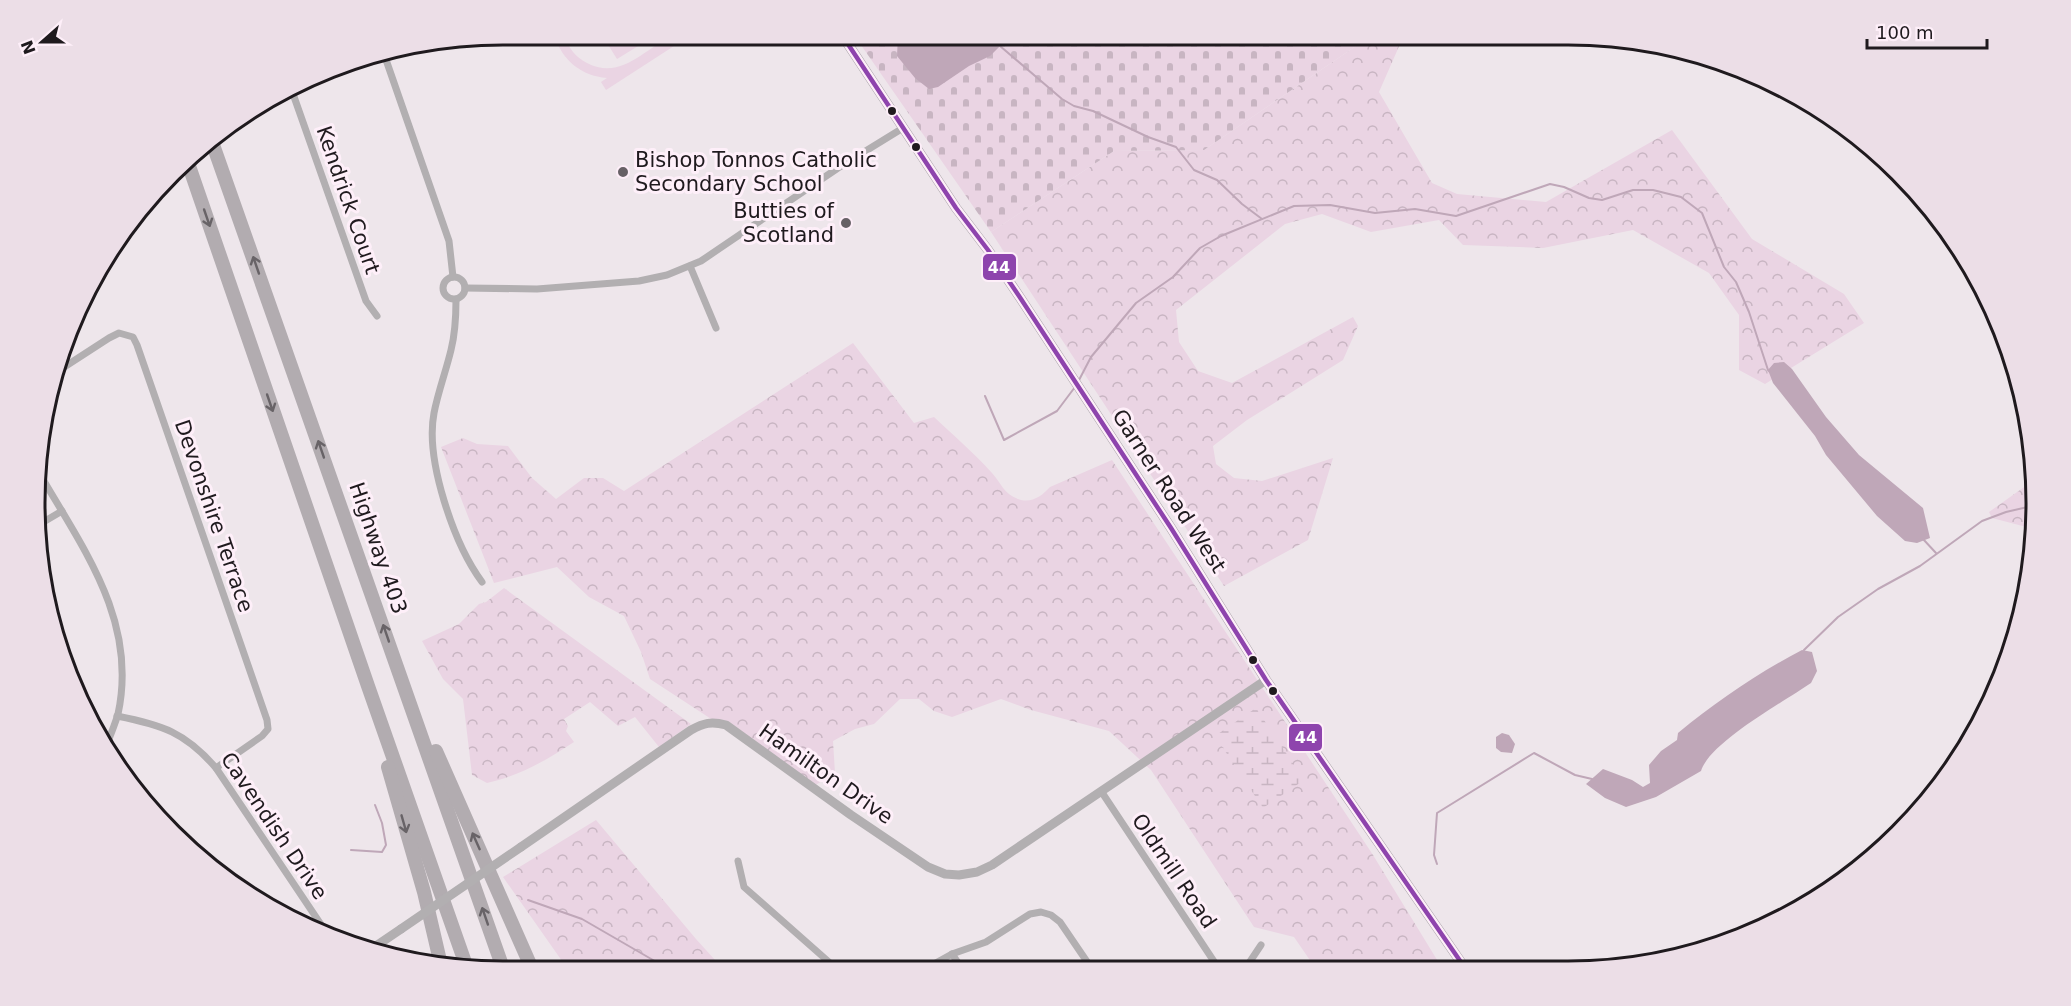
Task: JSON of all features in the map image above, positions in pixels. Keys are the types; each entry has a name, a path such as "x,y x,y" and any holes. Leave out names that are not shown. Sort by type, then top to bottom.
{"highway":[{"name":"Highway 403","path":"214,148 500,961"},
{"path":"190,169 464,959"},
{"path":"396,661 529,961"},
{"path":"368,686 394,791 424,892 439,956"}],"main road":[{"name":"Garner Road West","path":"849,45 956,208 1021,299 1171,528 1266,680 1460,961"}],"street":[{"path":"386,60 446,232 453,277"},
{"name":"Kendrick Court","path":"293,96 366,301 377,316"},
{"path":"465,288 537,289 639,281 657,278 690,266 903,128"},
{"path":"690,266 716,328"},
{"path":"453,277 460,279 465,288 464,295 456,300 447,297 442,290 444,283 453,277"},
{"path":"456,300 451,348 434,413 433,455 465,556 482,582"},
{"name":"Devonshire Terrace","path":"66,367 119,333 133,337 137,345 267,720 268,729 262,736 216,768"},
{"path":"46,484 89,558 111,606 119,636 121,695 109,737"},
{"path":"46,521 62,511"},
{"name":"Hamilton Drive","path":"379,944 691,730 713,721 726,725 921,862 945,874 966,874 987,867 1266,680"},
{"name":"Cavendish Drive","path":"117,716 168,729 187,739 216,768 320,922"},
{"name":"Oldmill Road","path":"1101,791 1215,961"},
{"path":"738,861 744,886 828,961"},
{"path":"939,961 986,942 1030,914 1041,912 1051,915 1060,922 1087,961"},
{"path":"1251,961 1262,945"},
{"path":"952,954 957,961"}],"green space":[{"path":"558,45 569,45 583,61 600,68 611,68 632,61 656,45 676,45 606,90 601,82 607,78 581,70 562,52"},
{"path":"608,45 640,45 617,59"},
{"path":"861,45 1357,45 1204,150 1114,151 991,232"},
{"path":"1357,45 1400,45 1379,92 1432,183 1457,194 1546,202 1672,130 1752,239 1844,294 1864,323 1765,384 1739,370 1739,315 1709,273 1633,230 1543,248 1463,245 1439,220 1371,232 1322,214 1285,224 1176,310 1179,342 1198,371 1232,383 1353,317 1358,326 1343,360 1247,420 1213,446 1216,464 1234,478 1262,481 1333,458 1308,540 1224,586 991,232 1114,151 1204,150"},
{"path":"853,343 914,423 934,417 978,458 1013,497 1023,500 1036,498 1050,487 1112,460 1373,855 1438,961 1310,961 1294,937 1254,927 1151,770 1109,731 1031,710 1001,699 952,717 934,711 919,699 900,699 874,724 855,729 833,741 835,773 814,786 650,679 641,652 624,616 589,597 557,567 494,583 441,447 463,438 477,444 508,446 532,478 556,499 584,478 603,478 624,491"},
{"path":"2025,486 2025,527 1992,518 1989,512"},
{"path":"504,588 691,724 659,747 635,717 618,726 590,702 564,719 568,726 566,731 574,742 564,749 532,767 499,780 487,783 472,775 463,699 443,679 422,641 459,624 479,604 486,602"},
{"path":"1256,708 1304,780 1263,808 1215,736"},
{"path":"596,820 716,961 562,961 503,877"}],"shaded area":[{"path":"898,45 1000,45 990,56 969,66 938,87 929,89 915,78 897,56"},
{"path":"1784,362 1792,369 1826,417 1859,455 1923,508 1930,538 1917,543 1905,541 1877,516 1826,455 1815,436 1773,383 1768,370 1774,363"},
{"path":"1802,650 1812,652 1817,671 1811,683 1733,735 1707,760 1701,771 1656,797 1626,807 1605,798 1586,784 1603,769 1632,780 1643,787 1650,783 1649,765 1661,751 1677,740 1678,733 1738,688"},
{"path":"1502,733 1509,735 1515,744 1512,753 1501,752 1496,748 1496,737"}],"waterway":[{"path":"1000,46 1062,99 1074,106 1093,111 1148,137 1176,147 1194,170 1217,180 1262,219"},
{"path":"1078,382 1091,357 1136,303 1173,277 1200,248 1221,236 1294,206 1330,205 1375,213 1415,209 1456,216 1550,184 1564,187 1589,198 1602,200 1633,190 1653,190 1681,197 1702,213 1724,267 1736,282 1749,312 1770,372"},
{"path":"985,396 1004,440 1057,411 1075,387"},
{"path":"1804,650 1838,617 1878,589 1920,566 1982,521 2026,507"},
{"path":"1923,539 1936,553"},
{"path":"1437,864 1434,855 1437,813 1534,753 1575,775 1592,779"},
{"path":"351,850 382,852 386,845 382,823 375,805"},
{"path":"528,900 582,919 655,961"}],"transit line":[{"name":"44","path":"849,45 956,208 1021,299 1171,528 1266,680 1460,961"}],"place":[{"name":"Bishop Tonnos Catholic Secondary School","path":"623,172"},
{"name":"Butties of Scotland","path":"846,223"}]}
